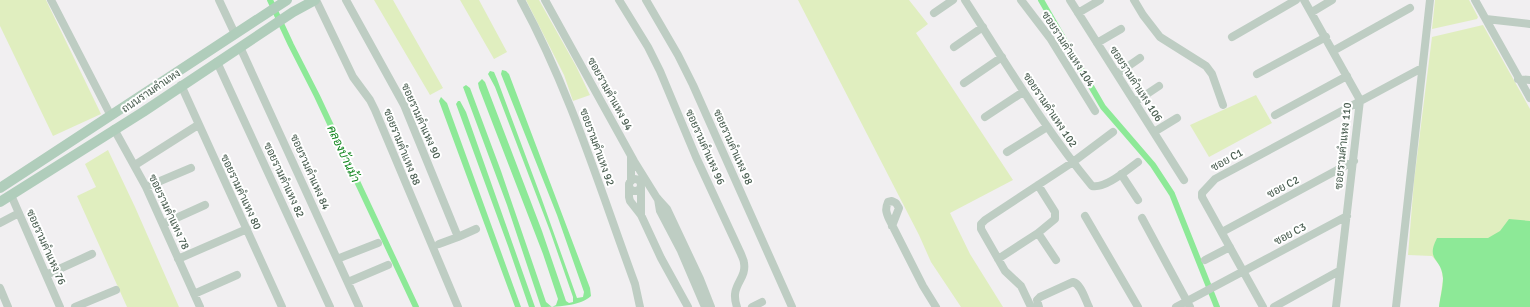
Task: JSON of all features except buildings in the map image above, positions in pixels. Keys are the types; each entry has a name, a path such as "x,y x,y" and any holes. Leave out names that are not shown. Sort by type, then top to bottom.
{"main road":[{"name":"ถนนรามคำแหง","path":"0,188 287,0"},
{"name":"ถนนรามคำแหง","path":"0,202 143,112 180,85 270,26 316,0"},
{"path":"136,100 143,112"}],"street":[{"path":"51,0 111,116"},
{"path":"219,0 235,34"},
{"name":"ซอยรามคำแหง 88","path":"316,0 353,77 370,100 375,110 432,249 458,307"},
{"name":"ซอยรามคําแหง 92","path":"521,0 548,53 563,88 635,284 640,307"},
{"name":"ซอยรามคําแหง 94","path":"545,0 631,155 657,198 667,209 700,279 710,307"},
{"name":"ซอยรามคําแหง 96","path":"619,0 648,47 660,71 696,157 741,254 744,266 735,289 734,296 736,307"},
{"name":"ซอยรามคําแหง 98","path":"646,0 694,85 792,307"},
{"path":"934,13 953,0"},
{"name":"ซอยรามคําแหง 102","path":"965,0 1023,92 1047,127 1092,186 1097,187 1105,184 1138,162"},
{"name":"ซอยรามคําแหง 104","path":"1021,0 1048,34 1095,111"},
{"name":"ซอยรามคําแหง 106","path":"1070,0 1184,180"},
{"path":"1078,13 1100,0"},
{"path":"1134,0 1160,37 1206,66 1212,74 1223,105"},
{"path":"1232,37 1296,0"},
{"name":"ซอยรามคำแหง 110","path":"1304,0 1360,100 1336,307"},
{"path":"1312,12 1332,0"},
{"path":"1396,307 1430,0"},
{"path":"1475,0 1530,98"},
{"name":"ซอยรามคำแหง 90","path":"350,1 404,105 458,237"},
{"path":"1333,51 1410,8"},
{"path":"1486,19 1530,24"},
{"path":"954,47 983,27"},
{"path":"1097,43 1121,29"},
{"path":"1257,74 1326,37"},
{"name":"ซอยรามคำแหง 84","path":"240,47 359,307"},
{"path":"964,83 1002,57"},
{"path":"1117,74 1140,58"},
{"name":"ซอยรามคำแหง 82","path":"217,62 330,307"},
{"name":"ซอย C1","path":"1263,307 1202,197 1202,193 1205,188 1215,179 1422,68"},
{"path":"1275,115 1347,76"},
{"path":"1518,79 1530,80"},
{"name":"ซอยรามคำแหง 80","path":"180,85 282,307"},
{"path":"1135,102 1159,86"},
{"path":"985,117 1023,92"},
{"path":"1154,132 1177,118"},
{"path":"135,165 198,125"},
{"path":"1007,152 1047,127"},
{"name":"ซอยรามคำแหง 78","path":"114,129 135,165 200,307"},
{"path":"1031,307 1021,286 1005,271 981,224 1073,162 1112,132"},
{"path":"631,155 629,198 641,215 661,258 688,307"},
{"name":"ซอย C2","path":"1222,232 1354,161"},
{"path":"637,165 640,184 641,215"},
{"path":"146,188 191,168"},
{"path":"1121,174 1138,200"},
{"path":"630,183 631,189 635,190 640,184"},
{"path":"998,259 1038,233 1056,216 1038,185"},
{"name":"ซอยรามคำแหง 76","path":"10,195 60,307"},
{"name":"ซอยรามคําแหง 94","path":"657,198 660,211 681,251 705,307"},
{"path":"163,224 205,204"},
{"path":"0,223 19,213"},
{"path":"1085,216 1138,307"},
{"name":"ซอย C3","path":"1176,307 1189,304 1205,292 1347,216"},
{"path":"1142,218 1189,304"},
{"path":"892,226 923,286 936,307"},
{"path":"178,259 246,229"},
{"path":"439,244 476,229"},
{"path":"1038,233 1056,260"},
{"path":"337,259 378,243"},
{"path":"1205,260 1230,247"},
{"path":"46,275 92,254"},
{"path":"348,282 388,265"},
{"path":"1274,307 1339,271"},
{"path":"194,294 237,275"},
{"path":"1039,307 1037,300 1068,282 1076,282 1089,307"},
{"path":"0,288 8,307"},
{"path":"75,307 116,290"},
{"path":"752,307 762,302"}],"shaded area":[{"path":"0,0 46,0 101,114 53,136 0,26"},
{"path":"374,0 393,0 443,88 430,95"},
{"path":"460,0 479,0 507,52 494,59"},
{"path":"526,0 539,0 576,66 590,95 573,101 564,75"},
{"path":"798,0 909,0 928,24 916,33 1013,180 950,213 970,254 1003,307 961,307 931,262 919,235"},
{"path":"1435,0 1469,0 1478,17 1477,19 1432,29"},
{"path":"1483,25 1530,109 1530,307 1439,307 1443,279 1441,267 1432,256 1408,255 1414,181 1432,37"},
{"path":"502,70 509,74 590,288 591,296 581,302 553,307 556,305 558,299 543,254 479,88 478,83 482,79 485,82 542,231 566,301 569,303 573,302 573,297 550,231 495,87 488,74 490,71 494,72 497,79 577,298 583,297 584,292 557,215 501,74"},
{"path":"466,85 470,88 501,171 546,302 552,307 541,307 507,205 463,87"},
{"path":"1256,95 1272,123 1209,157 1190,125"},
{"path":"441,97 447,103 521,307 515,307 439,101"},
{"path":"460,101 466,112 535,307 529,307 456,104"},
{"path":"108,150 179,307 127,307 77,196 96,187 85,164"},
{"path":"1509,219 1530,221 1530,307 1439,307 1443,278 1442,271 1433,255 1437,238 1488,238 1500,231"}],"waterway":[{"name":"คลองบ้านม้า","path":"270,0 317,96 416,307"},
{"path":"1041,0 1103,107 1153,165 1172,194 1217,307"}]}
